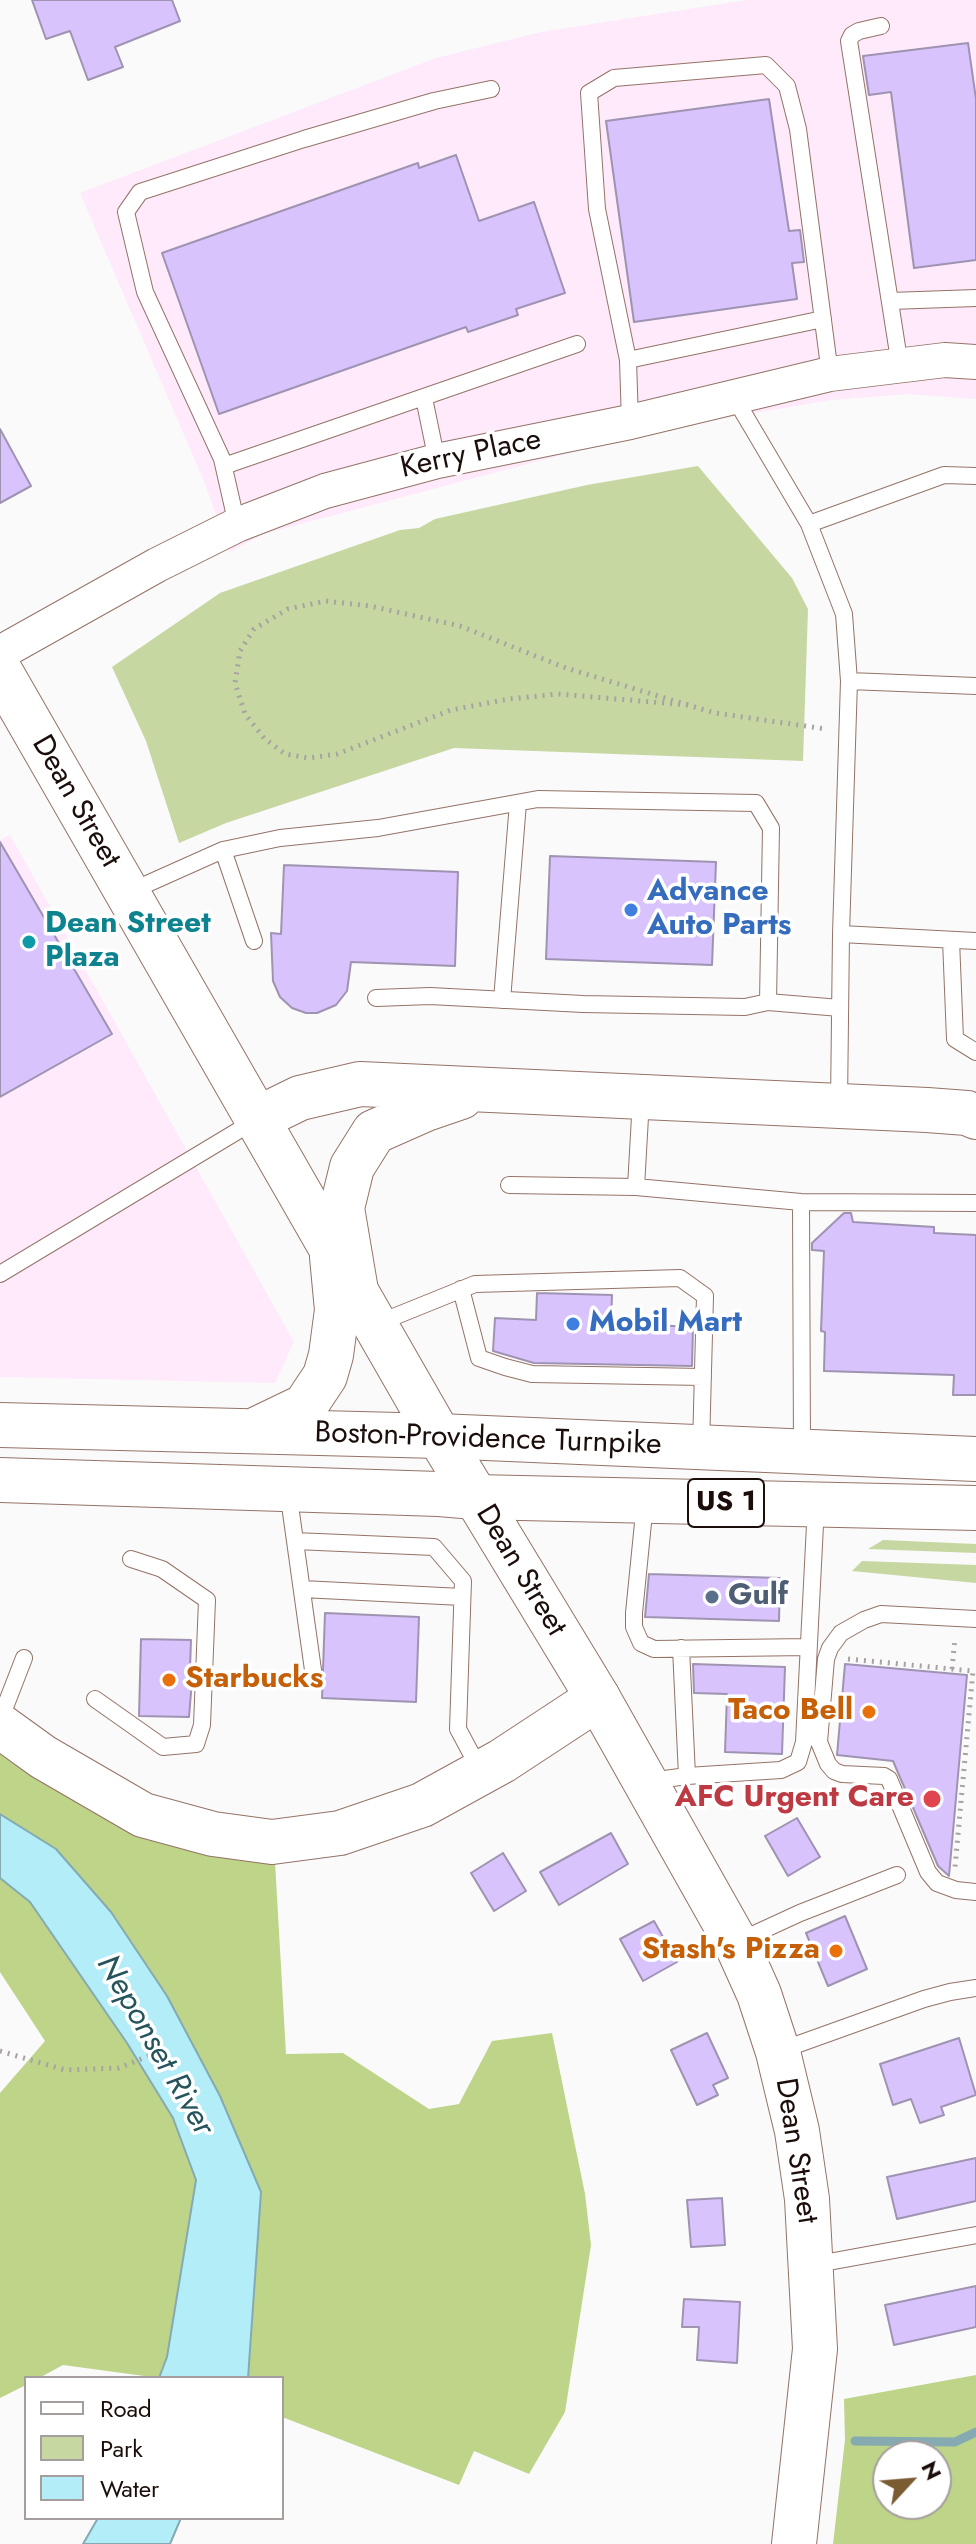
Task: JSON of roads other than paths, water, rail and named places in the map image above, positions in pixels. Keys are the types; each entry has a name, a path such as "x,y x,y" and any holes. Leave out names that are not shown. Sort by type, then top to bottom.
{"main road":[{"name":"Dean Street","path":"0,671 439,1436 598,1698 736,1943 759,1994 778,2052 797,2131 803,2172 815,2349 792,2543"},
{"path":"257,1119 300,1098 360,1084 927,1110 967,1113 976,1117"},
{"path":"365,1308 342,1208 352,1167 374,1132 426,1109 485,1090"},
{"path":"839,1107 934,1130 976,1144"},
{"path":"251,1432 305,1406 325,1376 337,1310 330,1247"},
{"name":"Boston-Providence Turnpike","path":"0,1425 439,1436 976,1459"},
{"name":"Boston-Providence Turnpike","path":"0,1480 475,1497 976,1508"},
{"path":"0,1723 43,1757 143,1815 213,1834 272,1842 340,1833 422,1805 481,1772 598,1698"}],"street":[{"name":"Kerry Place","path":"0,653 157,565 237,525 325,491 437,461 630,422 830,374 945,360 976,362"}],"lane":[{"path":"881,26 859,31 849,41 900,366"},
{"path":"630,422 628,360 597,209 589,93 614,78 766,65 787,86 798,129 830,374"},
{"path":"237,525 224,466 145,292 126,212 140,192 362,122 434,101 491,89"},
{"path":"890,301 976,298"},
{"path":"628,360 823,319"},
{"path":"224,466 577,344"},
{"path":"734,397 809,524 844,614 849,681 839,1107"},
{"path":"424,398 437,461"},
{"path":"809,524 944,475 976,476"},
{"path":"849,681 976,686"},
{"path":"127,893 223,850 280,838 378,828 538,799 756,803 771,828 768,1002"},
{"path":"502,1000 518,803"},
{"path":"223,850 254,941"},
{"path":"841,934 976,941"},
{"path":"951,940 955,1039 976,1052"},
{"path":"376,998 430,996 745,1007 768,1002 840,1008"},
{"path":"636,1187 641,1098"},
{"path":"0,1274 257,1119"},
{"path":"509,1185 636,1187 801,1202 976,1203"},
{"path":"801,1202 802,1452"},
{"path":"365,1308 475,1284 680,1278 705,1296 701,1447"},
{"path":"461,1289 479,1358 532,1374 703,1377"},
{"path":"288,1489 313,1670"},
{"path":"645,1501 634,1627 641,1643 654,1649 808,1647"},
{"path":"644,1782 781,1770 798,1762 804,1742 816,1505"},
{"path":"295,1541 434,1547 463,1581 458,1729 481,1772"},
{"path":"95,1699 163,1747 196,1744 202,1725 207,1600 162,1569 131,1559"},
{"path":"302,1589 462,1597"},
{"path":"976,1619 890,1613 872,1616 841,1633 830,1648 822,1695 819,1742 834,1771 889,1779 928,1872 937,1883 956,1890 976,1892"},
{"path":"681,1648 687,1776"},
{"path":"0,1723 24,1658"},
{"path":"736,1943 800,1913 897,1875"},
{"path":"778,2052 924,1999 976,1988"},
{"path":"810,2266 976,2235"}],"water":[{"name":"Neponset River","path":"0,1814 56,1849 111,1912 167,1996 220,2096 261,2192 248,2376 160,2376 167,2357 196,2180 173,2118 127,2043 30,1902 0,1878"},
{"path":"97,2520 180,2520 170,2544 83,2544"}],"waterway":[{"path":"855,2441 955,2442 976,2432"}],"place":[{"name":"Advance Auto Parts","path":"631,910"},
{"name":"Dean Street Plaza","path":"29,942"},
{"name":"Mobil Mart","path":"573,1324"},
{"name":"Gulf","path":"712,1597"},
{"name":"Starbucks","path":"169,1680"},
{"name":"Taco Bell","path":"869,1712"},
{"name":"AFC Urgent Care","path":"932,1799"},
{"name":"Stash's Pizza","path":"836,1951"}]}
